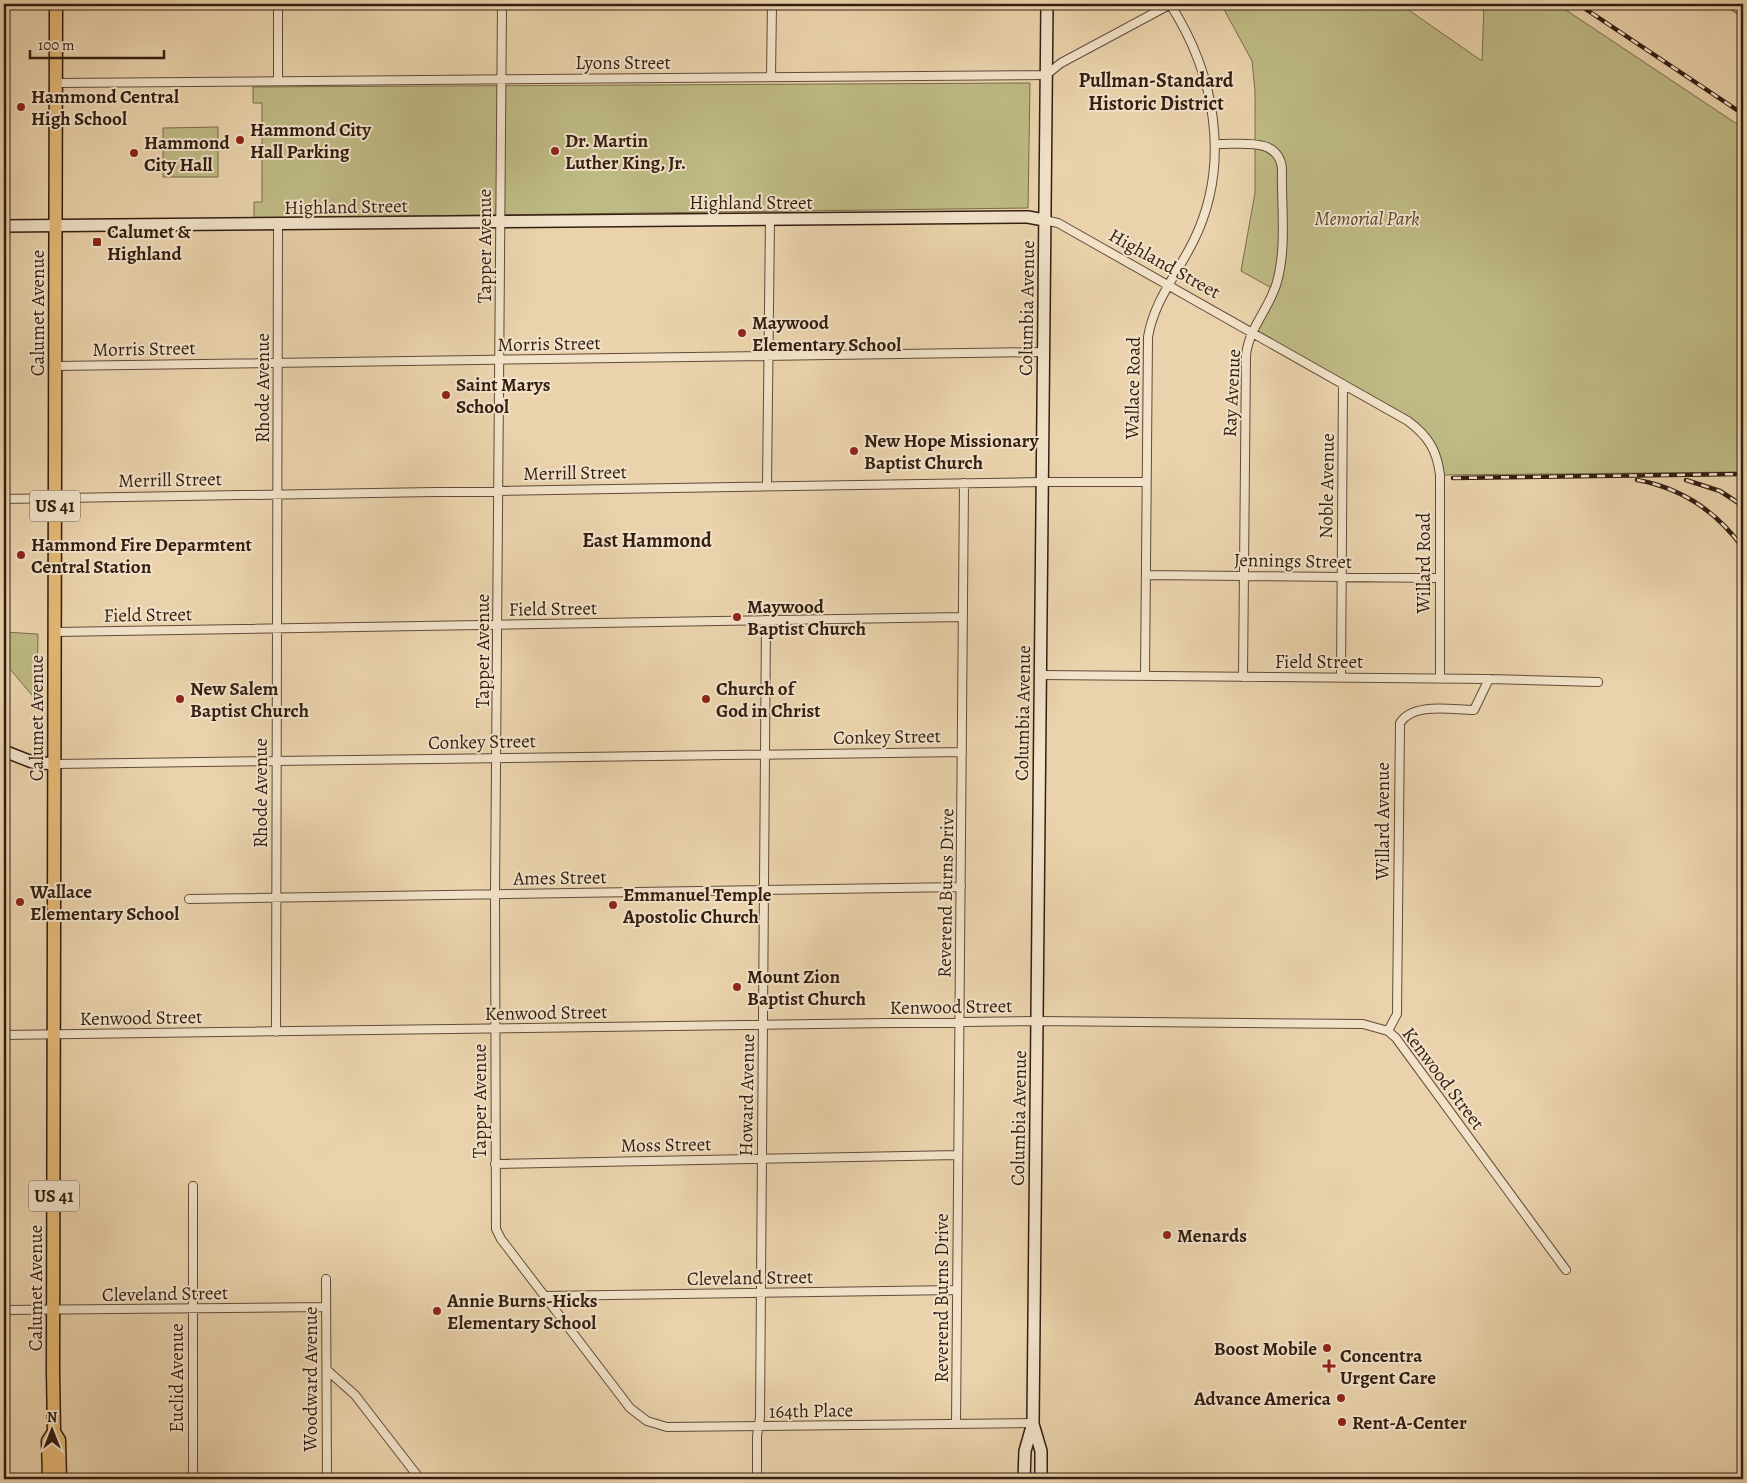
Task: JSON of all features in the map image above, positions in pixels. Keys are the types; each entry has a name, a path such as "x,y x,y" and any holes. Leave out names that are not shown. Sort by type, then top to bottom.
{"main road":[{"name":"Calumet Avenue","path":"56,4 54,1432 59,1440 60,1479"},
{"name":"Calumet Avenue","path":"49,1479 48,1441 54,1432"}],"street":[{"path":"278,4 278,80"},
{"name":"Tapper Avenue","path":"502,4 495,894 496,1230 609,1381"},
{"path":"772,4 772,77"},
{"name":"Columbia Avenue","path":"1024,1479 1025,1451 1033,1423 1047,4"},
{"path":"1046,75 1062,63 1171,4"},
{"name":"Wallace Road","path":"1145,676 1148,337 1154,311 1194,240 1203,218 1209,195 1214,144 1211,103 1203,71 1191,40 1171,4"},
{"path":"1731,4 1743,12"},
{"name":"Lyons Street","path":"56,83 1046,75"},
{"name":"Ray Avenue","path":"1214,144 1267,146 1276,151 1281,162 1281,256 1279,275 1275,290 1253,333 1246,356 1243,677"},
{"name":"Highland Street","path":"4,226 1028,217 1058,223 1344,384 1420,429 1434,448"},
{"path":"768,486 770,219"},
{"name":"Rhode Avenue","path":"276,1032 278,224"},
{"name":"Morris Street","path":"56,366 1043,352"},
{"name":"Noble Avenue","path":"1341,677 1344,384"},
{"name":"Willard Road","path":"1434,448 1440,475 1440,679"},
{"name":"Merrill Street","path":"4,498 964,483 1146,482"},
{"name":"Reverend Burns Drive","path":"956,1424 964,483"},
{"name":"Jennings Street","path":"1146,575 1439,578"},
{"name":"Field Street","path":"55,632 962,617"},
{"name":"Howard Avenue","path":"757,1479 762,1158 766,620"},
{"name":"Field Street","path":"1040,675 1489,678 1598,682"},
{"name":"Willard Avenue","path":"1388,1031 1397,1014 1400,722 1404,715 1419,710 1474,710 1489,678"},
{"name":"Conkey Street","path":"4,751 32,762 55,764 962,752"},
{"name":"Ames Street","path":"189,899 276,896 961,887"},
{"name":"Kenwood Street","path":"4,1035 1037,1021 1363,1024 1388,1031 1396,1038 1566,1270"},
{"name":"Moss Street","path":"495,1164 958,1155"},
{"name":"Euclid Avenue","path":"193,1186 193,1479"},
{"name":"Woodward Avenue","path":"326,1279 327,1479"},
{"name":"Cleveland Street","path":"544,1296 957,1290"},
{"name":"Cleveland Street","path":"4,1310 326,1307"},
{"path":"327,1370 355,1396 420,1479"},
{"name":"164th Place","path":"609,1381 636,1414 660,1426 759,1427 1033,1423"},
{"name":"Columbia Avenue","path":"1033,1423 1041,1451 1040,1479"}],"green space":[{"name":"Memorial Park","path":"1221,4 1400,4 1482,61 1484,4 1557,4 1743,128 1743,472 1440,475 1438,460 1420,429 1253,333 1275,290 1241,271 1255,193 1255,91 1252,61"},
{"path":"1030,83 1028,208 254,218 254,202 262,202 262,103 253,103 253,87"},
{"path":"218,127 218,177 163,177 163,128"},
{"path":"4,632 38,634 37,701 4,662"}],"railway":[{"path":"1578,4 1743,114"},
{"path":"1453,478 1743,474"},
{"path":"1637,480 1669,489 1697,504 1722,523 1743,548"},
{"path":"1686,480 1720,491 1743,506"}],"place":[{"name":"Hammond Central High School","path":"21,107"},
{"name":"Hammond City Hall Parking","path":"240,140"},
{"name":"Dr. Martin Luther King, Jr.","path":"555,151"},
{"name":"Hammond City Hall","path":"134,153"},
{"name":"Calumet & Highland","path":"97,242"},
{"name":"Maywood Elementary School","path":"742,333"},
{"name":"Saint Marys School","path":"446,395"},
{"name":"New Hope Missionary Baptist Church","path":"854,451"},
{"name":"Hammond Fire Deparmtent Central Station","path":"21,555"},
{"name":"Maywood Baptist Church","path":"737,617"},
{"name":"New Salem Baptist Church","path":"180,699"},
{"name":"Church of God in Christ","path":"706,699"},
{"name":"Wallace Elementary School","path":"20,902"},
{"name":"Emmanuel Temple Apostolic Church","path":"613,905"},
{"name":"Mount Zion Baptist Church","path":"737,987"},
{"name":"Menards","path":"1167,1235"},
{"name":"Annie Burns-Hicks Elementary School","path":"437,1311"},
{"name":"Boost Mobile","path":"1327,1348"},
{"name":"Concentra Urgent Care","path":"1329,1366"},
{"name":"Advance America","path":"1341,1398"},
{"name":"Rent-A-Center","path":"1342,1422"}],"district":[{"name":"Pullman-Standard Historic District","path":"1156,92"},
{"name":"East Hammond","path":"647,540"}]}
